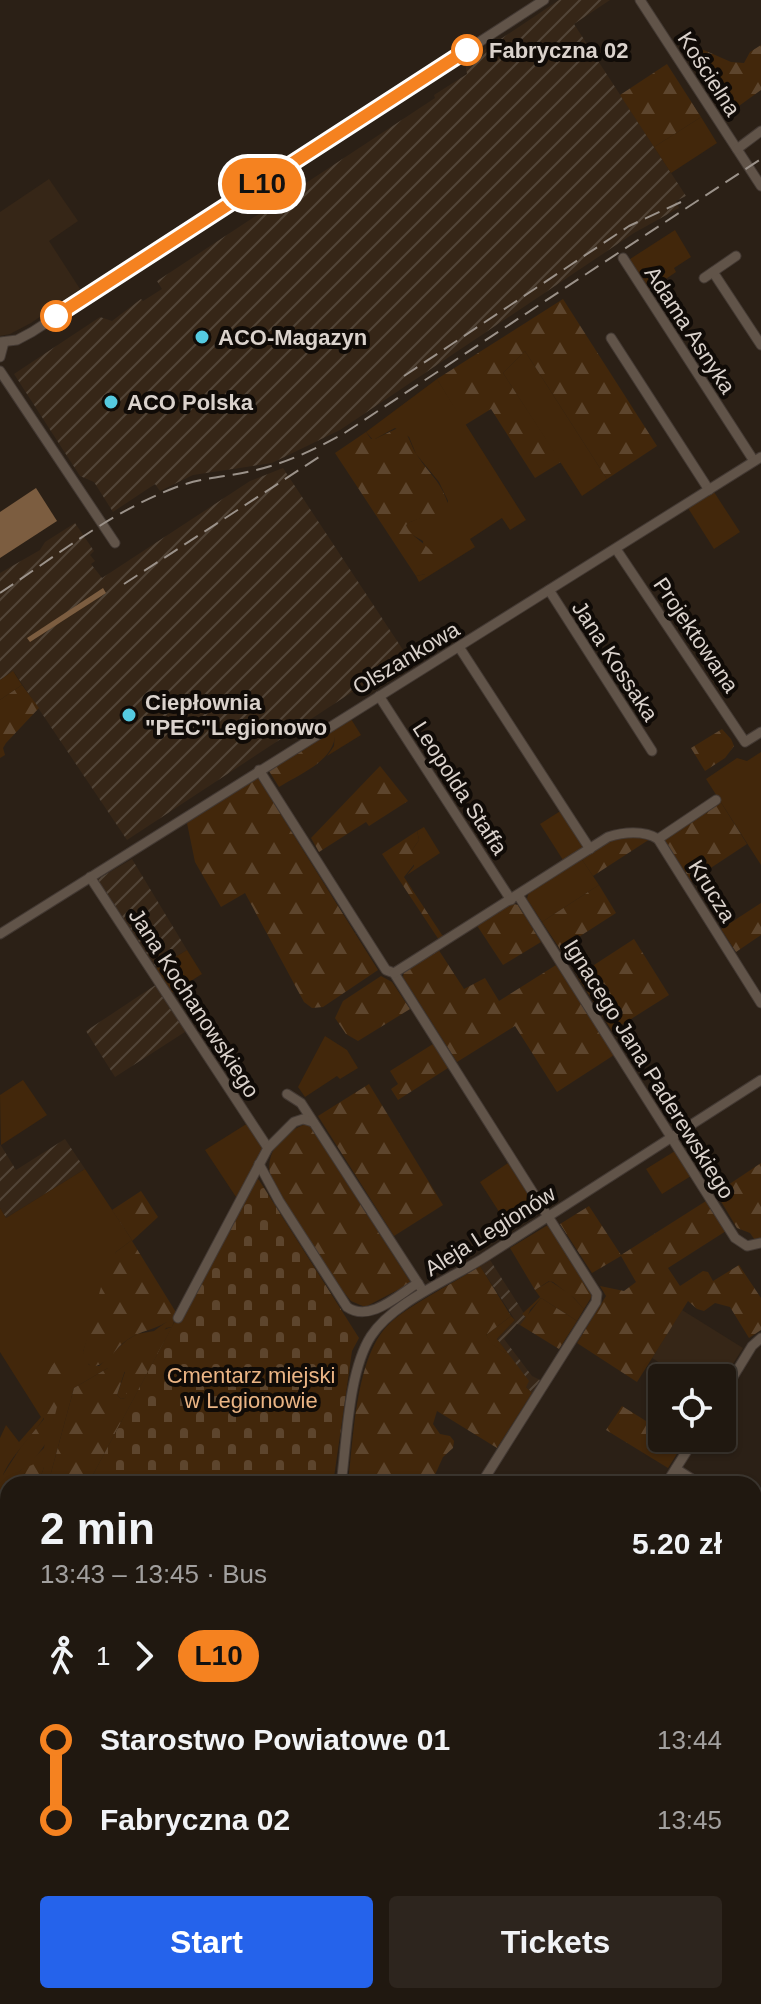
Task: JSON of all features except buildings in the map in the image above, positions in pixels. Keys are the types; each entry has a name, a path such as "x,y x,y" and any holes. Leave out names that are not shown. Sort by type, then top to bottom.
{"street":[{"path":"115,543 2,373 2,342 17,340 32,332 544,0"},
{"name":"Kościelna","path":"640,0 761,186"},
{"path":"737,149 761,131"},
{"path":"736,256 708,275 761,345"},
{"name":"Adama Asnyka","path":"623,258 758,459"},
{"path":"611,338 709,490"},
{"name":"Olszankowa","path":"0,934 758,459"},
{"name":"Projektowana","path":"616,549 745,742 761,732"},
{"name":"Jana Kossaka","path":"549,590 652,751"},
{"path":"459,647 590,849"},
{"name":"Leopolda Staffa","path":"379,696 514,897"},
{"path":"259,770 386,970 394,973 595,1290 597,1299 486,1476"},
{"path":"394,973 614,834 650,834 658,839 716,800"},
{"name":"Krucza","path":"658,839 761,1003"},
{"name":"Jana Kochanowskiego","path":"90,877 268,1148"},
{"name":"Ignacego Jana Paderewskiego","path":"514,897 735,1238 747,1246 761,1243"},
{"name":"Aleja Legionów","path":"342,1476 354,1387 363,1351 381,1324 761,1080"},
{"path":"287,1094 301,1103 424,1294"},
{"path":"178,1318 268,1148 294,1122 303,1119 313,1122"},
{"path":"259,1164 347,1307 357,1313 371,1312 418,1283"},
{"path":"736,1372 752,1346 761,1338"},
{"path":"671,1476 686,1452"},
{"path":"676,1469 687,1476"}],"shaded area":[{"path":"559,0 610,0 574,24 686,196 676,201 679,208 634,233 340,430 272,463 193,475 160,491 155,484 113,512 94,482 80,476 14,374 100,317 112,321 141,299 143,301 162,289 157,281 435,98 434,95 467,74 465,63"},
{"path":"49,179 78,221 49,241 80,289 31,323 0,336 0,212"},
{"path":"283,468 407,656 127,840 14,672 0,680 0,573 40,550 45,542 75,523 94,551 90,555 95,561 91,564 102,578 250,481"},
{"path":"36,488 57,521 0,558 0,512"},
{"path":"103,588 106,593 30,642 27,638"},
{"path":"132,859 187,950 154,970 96,880"},
{"path":"157,984 188,1030 115,1077 86,1031"},
{"path":"65,1139 85,1169 6,1218 0,1208 0,1144 16,1170"},
{"path":"490,1260 527,1318 504,1339 532,1376 540,1380 532,1393 497,1339 515,1320 480,1266"},
{"path":"682,1310 743,1348 733,1364 662,1364 652,1358"}],"green space":[{"path":"761,45 761,90 725,116 688,57 697,47 731,62 744,63 750,52"},
{"path":"667,64 701,117 654,147 620,95"},
{"path":"701,117 717,143 671,173 654,147"},
{"path":"675,230 691,257 674,268 676,272 648,291 627,261"},
{"path":"563,299 657,446 607,479 525,351 503,373 561,462 535,478 491,409 465,425 437,379"},
{"path":"525,351 607,479 582,496 503,373"},
{"path":"437,379 526,520 510,530 502,518 470,539 475,547 419,582 416,576 425,574 423,541 409,533 406,525 413,520 442,516 448,501 439,482 416,454 409,437 395,428 375,439 366,432"},
{"path":"400,427 441,487 450,512 447,516 420,518 406,525 436,560 425,574 416,576 335,453 366,432 371,439 375,439"},
{"path":"714,492 740,532 714,549 688,508"},
{"path":"13,671 22,685 0,700 0,680"},
{"path":"22,685 39,708 6,743 3,748 5,755 0,758 0,700"},
{"path":"351,719 361,735 327,756 334,746 335,729"},
{"path":"335,729 331,749 324,757 279,787 269,771"},
{"path":"722,729 734,746 725,758 705,771 691,748"},
{"path":"761,752 761,865 706,779 737,758 747,761"},
{"path":"380,766 408,801 369,826 366,822 319,852 311,838"},
{"path":"258,778 378,970 323,1007 312,1008 304,1002 245,893 221,907 195,862 187,823"},
{"path":"720,801 747,844 691,881 664,839"},
{"path":"562,810 586,846 563,860 540,824"},
{"path":"424,827 440,853 407,875 414,866 412,850 419,840 417,831"},
{"path":"417,831 419,840 412,850 417,855 416,862 404,877 445,936 439,940 382,854"},
{"path":"638,835 650,839 593,876 581,858 614,837"},
{"path":"581,858 599,885 542,922 527,899 529,891"},
{"path":"599,885 616,913 560,949 542,922"},
{"path":"510,903 518,905 541,942 503,965 476,924"},
{"path":"761,903 761,935 736,952 721,929"},
{"path":"634,939 669,995 612,1031 577,976"},
{"path":"438,949 464,989 485,978 499,1001 556,965 614,1055 557,1092 515,1026 457,1062 403,977 404,971"},
{"path":"187,950 202,974 170,994 154,970"},
{"path":"381,976 392,982 410,1009 358,1041 346,1034 335,1018 343,1001"},
{"path":"325,1036 347,1050 358,1068 340,1079 337,1076 305,1097 298,1087"},
{"path":"433,1044 448,1068 398,1100 391,1089 398,1084 390,1071"},
{"path":"23,1080 47,1115 1,1145 0,1095"},
{"path":"369,1084 443,1205 394,1236 318,1116"},
{"path":"248,1123 265,1149 238,1200 205,1150"},
{"path":"308,1123 411,1283 365,1307 351,1301 325,1269 271,1179 269,1169 273,1151 284,1137"},
{"path":"675,1151 691,1176 662,1194 646,1169"},
{"path":"508,1163 538,1210 510,1229 480,1182"},
{"path":"761,1163 761,1240 757,1243 750,1233 737,1228 716,1193"},
{"path":"85,1169 132,1240 116,1252 83,1352 89,1365 99,1366 127,1340 137,1334 154,1331 177,1314 172,1327 166,1328 125,1398 117,1395 125,1372 108,1368 74,1388 50,1476 41,1476 44,1467 24,1476 0,1476 0,1438 6,1425 19,1442 41,1417 0,1352 0,1208 6,1218","holes":["49,1408 44,1448 20,1471 3,1475"]},
{"name":"Cmentarz miejski w Legionowie","path":"255,1178 259,1180 359,1338 352,1351 334,1476 92,1476 175,1321 180,1323"},
{"path":"141,1191 158,1217 132,1241 177,1314 164,1324 127,1340 107,1360 92,1367 84,1360 83,1352 106,1269 116,1252 132,1240 112,1210"},
{"path":"706,1201 726,1231 668,1268 680,1286 703,1271 708,1272 713,1281 739,1265 761,1298 761,1330 749,1338 730,1307 715,1303 704,1311 688,1301 637,1382 577,1343 606,1296 600,1286 624,1291 636,1282 621,1256 592,1273 560,1224 589,1206 621,1255"},
{"path":"548,1225 592,1296 584,1309 553,1282 549,1281 535,1290 510,1248"},
{"path":"480,1266 511,1316 486,1335 492,1344 510,1356 529,1381 526,1387 532,1393 497,1448 437,1411 433,1424 440,1434 450,1436 454,1441 453,1448 443,1457 434,1476 349,1476 358,1399 370,1356 378,1338 390,1323"},
{"path":"550,1281 570,1294 584,1309 577,1321 541,1298 527,1318 522,1314 540,1297 535,1290"},
{"path":"541,1298 577,1321 559,1349 520,1325"},
{"path":"511,1316 515,1320 497,1339 510,1356 491,1344 486,1335"},
{"path":"172,1327 92,1476 50,1476 74,1388 108,1368 122,1364 126,1367 117,1395 125,1398 147,1346"},
{"path":"65,1350 69,1357 50,1436 24,1468 17,1473 3,1475 44,1419 43,1414 49,1408 44,1391 46,1377"},
{"path":"622,1406 648,1422 648,1452 678,1452 668,1468 606,1430"},
{"path":"39,1462 44,1467 41,1476 24,1476 27,1467"}],"railway":[{"path":"0,593 84,536 151,498 193,482 276,465 343,434 761,159"},
{"path":"404,376 629,226 681,202"},
{"path":"124,584 322,455"}],"bus line":[{"name":"L10","path":"56,316 467,50"}],"place":[{"name":"Fabryczna 02","path":"467,50"},
{"name":"ACO-Magazyn","path":"202,337"},
{"name":"ACO Polska","path":"111,402"},
{"name":"Ciepłownia \"PEC\"Legionowo","path":"129,715"}]}
